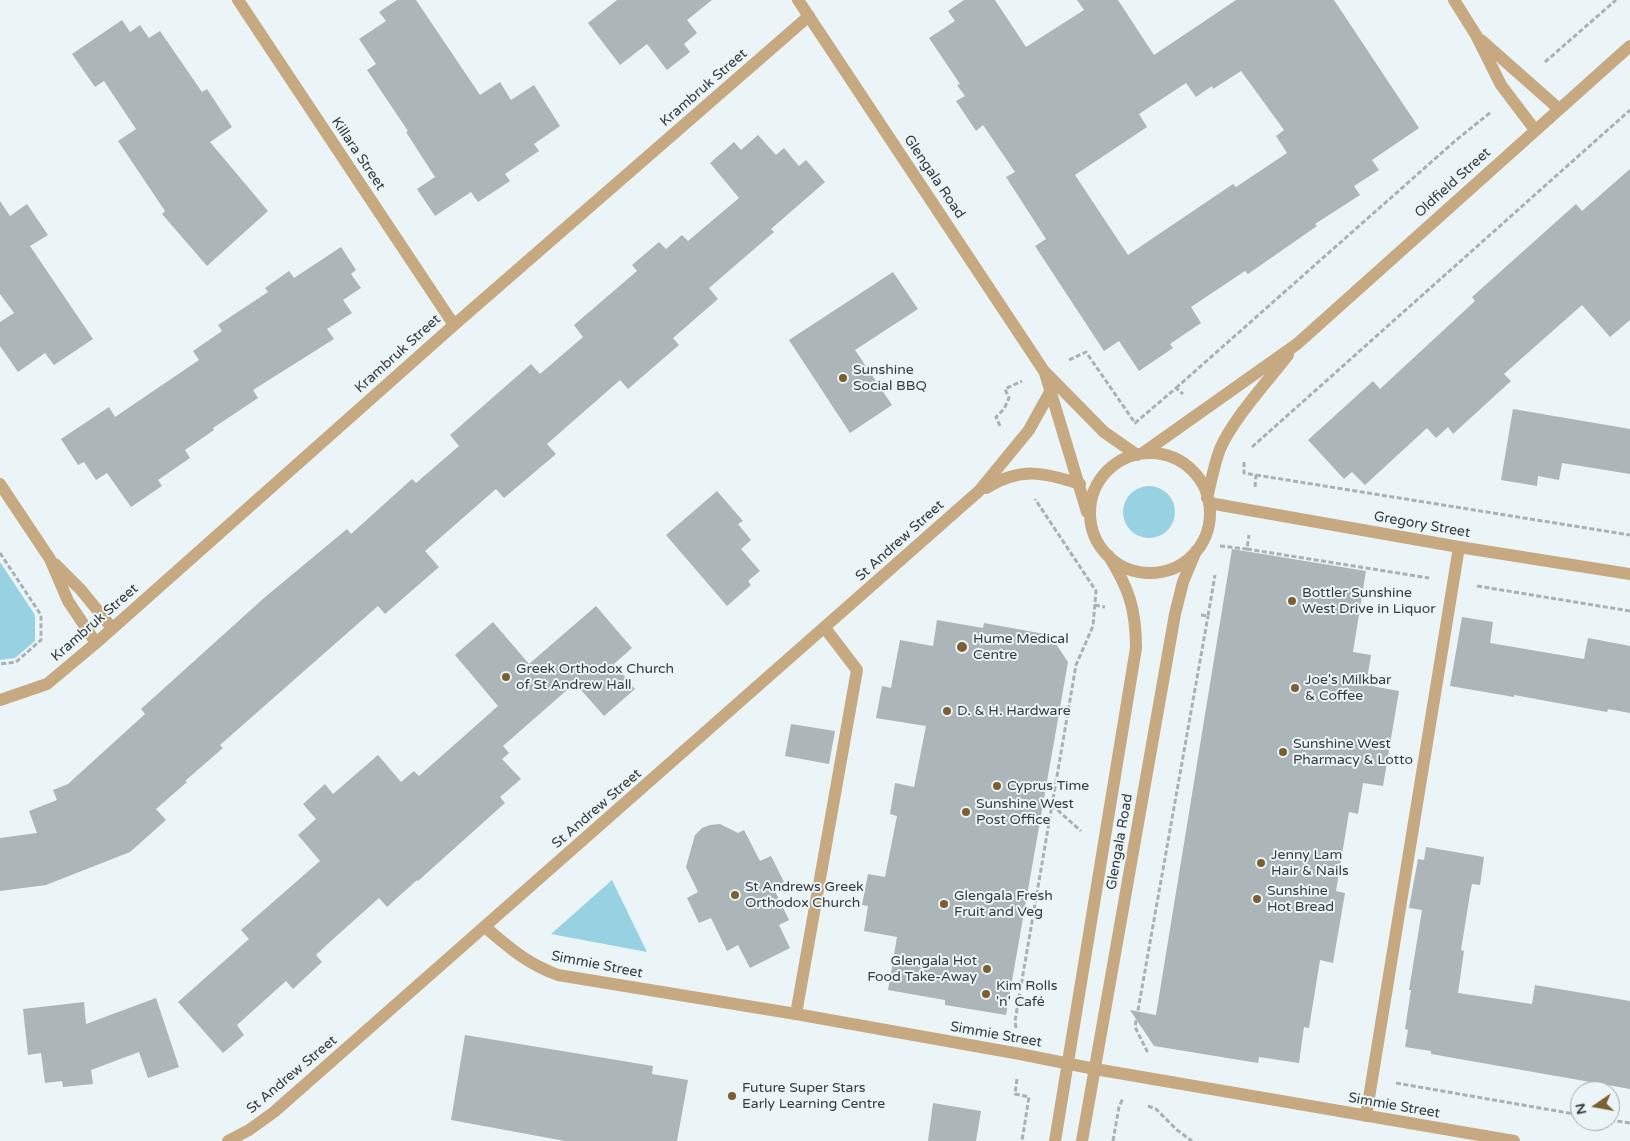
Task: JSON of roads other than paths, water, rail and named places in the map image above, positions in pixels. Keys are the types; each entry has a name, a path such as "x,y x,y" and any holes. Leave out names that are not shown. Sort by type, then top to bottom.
{"street":[{"name":"Killara Street","path":"238,0 454,325"},
{"name":"Glengala Road","path":"798,0 1044,371 1104,432 1140,454"},
{"path":"1454,0 1476,35 1501,85 1535,130"},
{"name":"Krambruk Street","path":"0,700 47,684 96,643 454,325 809,16"},
{"path":"1476,35 1559,109"},
{"name":"Oldfield Street","path":"1140,454 1297,344 1630,46"},
{"name":"Oldfield Street","path":"1208,500 1214,469 1220,449 1226,438 1249,404 1297,344"},
{"name":"Glengala Road","path":"1044,371 1092,528"},
{"name":"St Andrew Street","path":"228,1141 249,1130 274,1112 979,491 1029,430 1050,392"},
{"path":"1140,454 1162,454 1180,461 1200,481 1208,500 1210,513 1206,534 1196,551 1179,565 1158,572 1136,571 1116,563 1096,538 1090,518 1091,502 1096,487 1102,478 1117,463 1140,454"},
{"name":"St Andrew Street","path":"979,491 1002,480 1023,474 1040,473 1080,484"},
{"path":"0,484 50,559 68,601 96,643"},
{"name":"Gregory Street","path":"1208,500 1459,547 1630,574"},
{"path":"1366,1116 1459,547"},
{"name":"Glengala Road","path":"1082,1141 1174,614 1183,582 1196,551"},
{"name":"Glengala Road","path":"1055,1141 1136,648 1136,623 1133,610 1123,580 1108,555"},
{"path":"50,559 82,590 112,628"},
{"path":"796,1014 857,670 825,628"},
{"name":"Simmie Street","path":"485,927 518,955 539,968 558,975 796,1014 1095,1069 1514,1141"}],"place":[{"name":"Sunshine Social BBQ","path":"843,378"},
{"name":"Bottler Sunshine West Drive in Liquor","path":"1292,601"},
{"name":"Hume Medical Centre","path":"962,647"},
{"name":"Greek Orthodox Church of St Andrew Hall","path":"506,677"},
{"name":"Joe's Milkbar & Coffee","path":"1295,688"},
{"name":"D. & H. Hardware","path":"947,711"},
{"name":"Sunshine West Pharmacy & Lotto","path":"1283,752"},
{"name":"Cyprus Time","path":"997,786"},
{"name":"Sunshine West Post Office","path":"966,812"},
{"name":"Jenny Lam Hair & Nails","path":"1261,863"},
{"name":"St Andrews Greek Orthodox Church","path":"735,895"},
{"name":"Sunshine Hot Bread","path":"1257,899"},
{"name":"Glengala Fresh Fruit and Veg","path":"944,904"},
{"name":"Glengala Hot Food Take-Away","path":"987,969"},
{"name":"Kim Rolls 'n' Café","path":"986,994"},
{"name":"Future Super Stars Early Learning Centre","path":"732,1096"}]}
